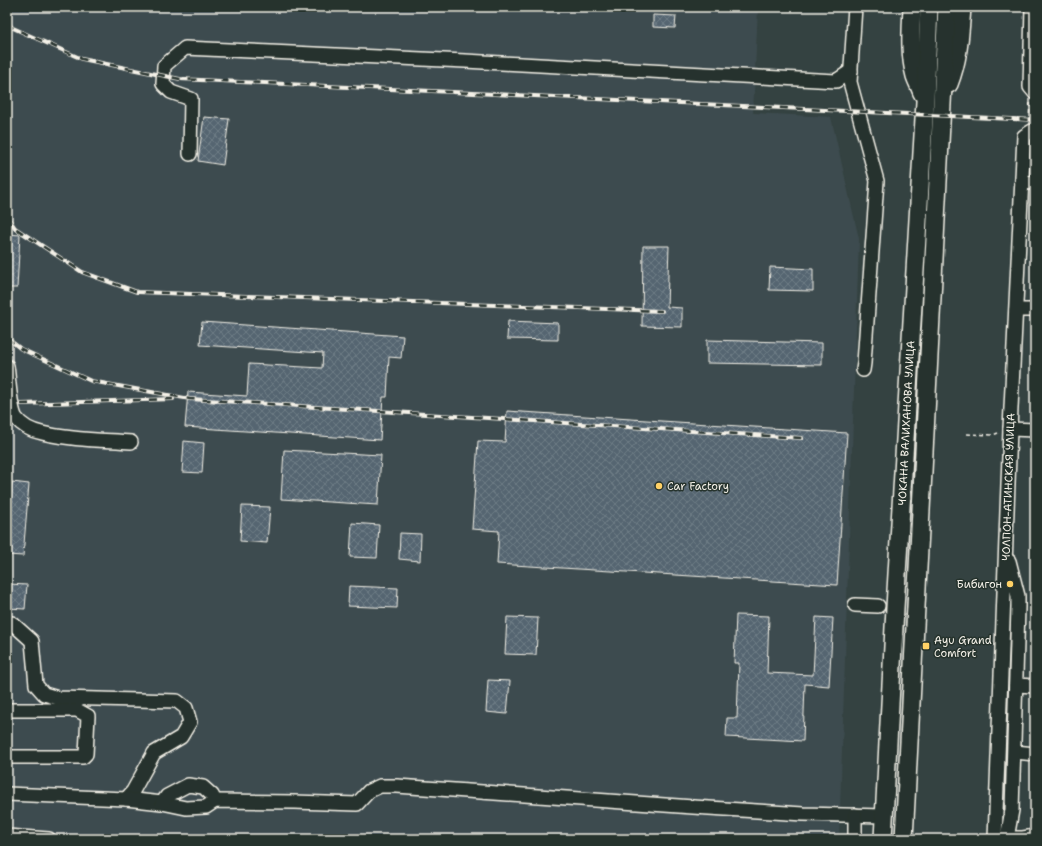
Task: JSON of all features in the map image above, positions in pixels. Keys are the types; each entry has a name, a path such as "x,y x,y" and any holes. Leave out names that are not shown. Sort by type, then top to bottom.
{"main road":[{"path":"912,7 911,36 915,75 933,102 951,79 960,41 962,7"},
{"name":"ЧОКАНА ВАЛИХАНОВА УЛИЦА","path":"904,839 915,609 933,102 930,7"},
{"name":"ЧОКАНА ВАЛИХАНОВА УЛИЦА","path":"883,839 887,607 933,102 947,7"},
{"path":"887,607 915,609"}],"street":[{"path":"855,7 850,82 876,181 865,355 862,370"},
{"path":"1032,7 1032,90"},
{"path":"190,154 191,99 171,92 163,84 164,66 185,48 836,81 851,71"},
{"name":"ЧОЛПОН-АТИНСКАЯ УЛИЦА","path":"999,839 1010,429 1016,310 1029,183 1030,133"},
{"path":"1016,310 1035,310"},
{"path":"7,366 12,409 21,424 41,433 82,439 132,442"},
{"path":"1010,429 1035,430"},
{"path":"1006,550 1014,577 1018,596 1018,607 1012,810 999,839 1035,836"},
{"path":"855,605 887,607"},
{"path":"12,623 32,640 36,685 44,694 58,698 177,701 186,708 190,722 181,737 154,753 134,791 126,799"},
{"path":"1016,685 1035,686"},
{"path":"7,710 77,710 88,716 86,754 83,757 7,756"},
{"path":"1014,752 1035,754"},
{"path":"162,803 167,796 188,785 202,787 212,795 215,801"},
{"path":"7,794 126,799 162,803 186,808 206,807 215,801 357,804 368,791 380,786 397,786 701,808 803,814 884,816"},
{"path":"855,815 855,839"},
{"path":"7,836 49,839"}],"path":[{"path":"1030,133 1032,90"},
{"path":"966,434 993,435"}],"shaded area":[{"path":"7,7 758,7 753,113 831,117 859,239 839,839 7,839"}],"building":[{"path":"653,15 676,16 675,28 653,27"},
{"path":"204,117 229,119 223,165 198,161"},
{"path":"7,234 20,235 17,288 7,288"},
{"path":"643,246 669,246 667,307 682,308 682,327 642,326"},
{"path":"770,267 813,269 813,291 769,290"},
{"path":"508,321 558,323 558,340 507,339"},
{"path":"202,322 403,336 401,358 389,357 387,397 383,397 380,440 185,427 188,392 247,396 249,364 322,368 323,353 200,345"},
{"path":"707,340 822,343 822,365 707,363"},
{"name":"Car Factory","path":"507,411 847,433 837,585 497,564 499,531 472,529 478,441 505,442"},
{"path":"184,441 204,443 202,473 182,472"},
{"path":"284,450 381,455 378,505 281,499"},
{"path":"12,482 29,484 23,556 7,555 7,536"},
{"path":"242,506 270,507 267,543 240,541"},
{"path":"352,523 379,525 377,558 350,557"},
{"path":"400,533 421,534 420,561 399,559"},
{"path":"9,584 27,585 25,609 7,608"},
{"path":"349,586 398,588 397,608 348,606"},
{"path":"736,615 769,616 767,673 813,675 816,617 833,618 829,686 805,684 803,741 726,737 727,718 737,718 739,663 734,663"},
{"path":"507,617 538,618 536,655 505,654"},
{"path":"488,680 510,681 507,714 486,712"}],"railway":[{"path":"7,23 13,28 82,59 180,79 1035,120"},
{"path":"7,216 15,228 82,272 137,292 662,311"},
{"path":"7,338 21,349 91,381 190,399 802,438"},
{"path":"21,404 173,399"}],"place":[{"name":"Car Factory","path":"659,486"},
{"name":"Бибигон","path":"1010,584"},
{"name":"Ayu Grand Comfort","path":"926,646"}]}
